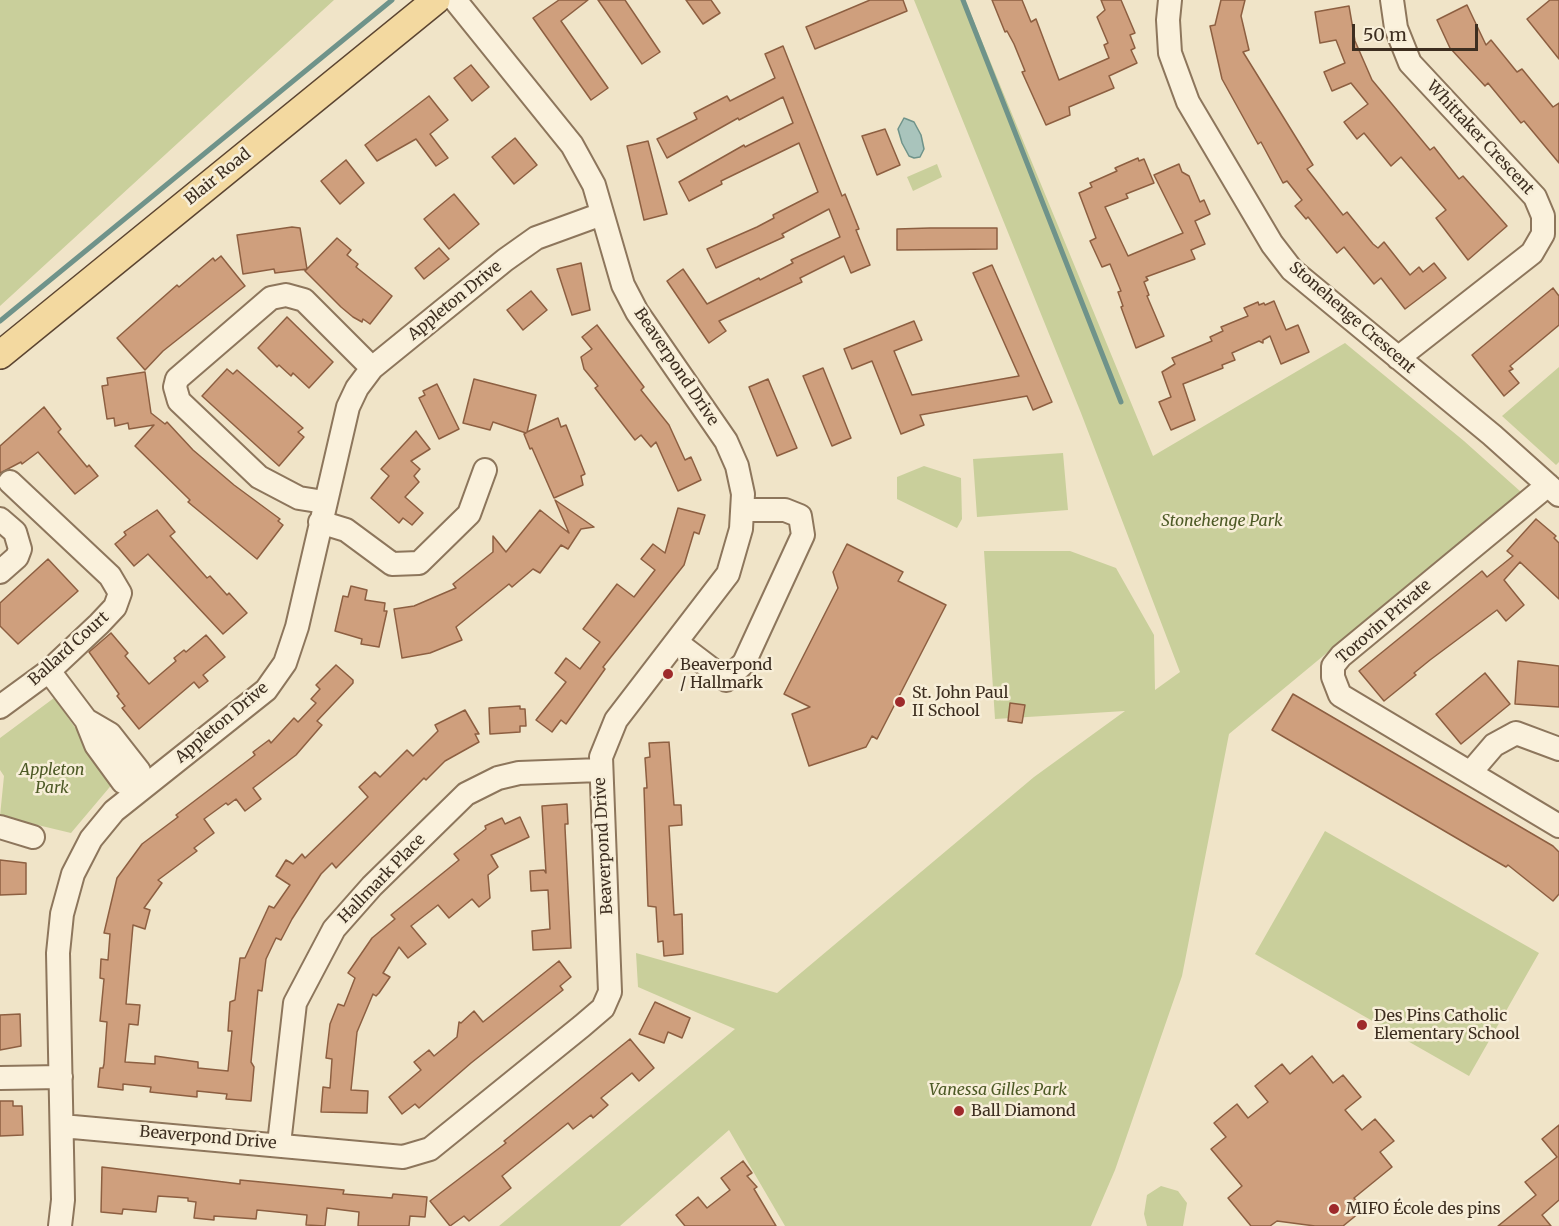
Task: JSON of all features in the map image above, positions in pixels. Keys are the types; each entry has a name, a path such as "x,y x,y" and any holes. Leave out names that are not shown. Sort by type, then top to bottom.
{"main road":[{"name":"Blair Road","path":"0,355 436,0"}],"street":[{"name":"Beaverpond Drive","path":"62,1126 403,1157 430,1149 603,1008 610,993 611,968 601,757 616,720 728,574 741,529 743,494 737,466 726,441 637,312 623,285 594,185 572,145 455,0"},
{"name":"Stonehenge Crescent","path":"1170,0 1168,20 1170,53 1188,102 1272,244 1292,270 1553,490"},
{"name":"Whittaker Crescent","path":"1392,0 1396,28 1410,63 1535,197 1543,216 1543,234 1532,253 1398,358"},
{"name":"Appleton Drive","path":"60,1226 63,1200 58,953 62,914 73,874 91,839 114,811 266,690 285,663 297,627 348,407 357,388 372,368 505,260 536,238 602,214"},
{"path":"372,368 352,351 304,300 286,295 271,298 177,379 175,387 179,401 259,477 322,512 392,564 419,562 469,514 485,470"},
{"name":"Ballard Court","path":"0,706 49,671 115,607 120,593 110,576 10,482"},
{"name":"Torovin Private","path":"1553,490 1341,656 1333,666 1335,687 1340,695 1559,826"},
{"path":"676,642 726,680 744,663 803,535 800,516 785,510 743,510"},
{"path":"0,519 15,532 20,549 17,557 0,572"},
{"path":"49,671 86,720 110,734 139,771 140,790"},
{"path":"1470,772 1494,745 1516,733 1559,749"},
{"name":"Hallmark Place","path":"279,1144 295,1003 334,929 372,886 466,795 498,778 519,773 600,770"},
{"path":"0,827 33,837"},
{"path":"0,1078 61,1077"}],"green space":[{"path":"0,0 334,0 0,306"},
{"path":"914,0 965,0 1153,456 1345,343 1464,441 1521,492 1229,734 1182,976 1115,1170 1091,1226 785,1226 729,1130 620,1226 499,1226 735,1029 638,987 636,953 777,993 1034,777 1125,711 995,719 984,551 1070,551 1116,568 1154,635 1155,690 1180,672 1081,413"},
{"path":"937,164 942,177 913,191 907,177"},
{"path":"1559,367 1559,462 1556,465 1502,416"},
{"path":"1063,453 1068,510 977,517 973,459"},
{"path":"924,466 961,478 962,519 957,528 897,499 897,477"},
{"name":"Appleton Park","path":"54,698 114,782 71,833 0,816 4,776 0,770 0,738"},
{"path":"1325,831 1539,953 1469,1076 1255,954"},
{"path":"1161,1186 1178,1191 1187,1203 1183,1226 1147,1226 1144,1214 1147,1195"}],"water":[{"path":"904,118 914,122 921,135 924,149 920,157 909,156 902,143 898,129"}],"building":[{"path":"559,0 588,0 561,21 608,88 591,100 533,18"},
{"path":"598,0 625,0 660,52 642,64"},
{"path":"686,0 711,0 720,13 703,24"},
{"path":"870,0 903,0 907,11 815,49 806,27"},
{"path":"992,0 1022,0 1031,22 1036,19 1059,80 1109,58 1104,45 1108,43 1097,17 1105,10 1101,0 1121,0 1135,33 1130,35 1135,48 1131,50 1137,63 1109,76 1114,88 1069,107 1070,115 1046,125 1022,72 1025,71 1014,44 1007,31 1005,32"},
{"path":"1221,0 1245,0 1241,16 1249,50 1243,52 1313,165 1307,169 1343,215 1347,212 1378,248 1384,242 1410,275 1419,267 1423,272 1434,263 1446,278 1405,309 1381,278 1374,284 1344,247 1337,253 1308,217 1306,219 1295,206 1302,200 1287,181 1283,183 1261,142 1258,144 1222,79 1210,26 1215,25"},
{"path":"1550,0 1559,0 1559,59 1527,19"},
{"path":"1467,5 1486,45 1491,40 1517,72 1522,69 1553,107 1559,103 1559,163 1524,121 1521,123 1488,83 1485,86 1450,48 1437,20"},
{"path":"1349,6 1355,41 1372,80 1430,150 1434,147 1459,179 1463,176 1507,226 1468,260 1436,218 1446,210 1401,157 1391,166 1364,133 1357,139 1344,122 1368,104 1351,83 1332,91 1324,72 1345,63 1336,40 1320,43 1315,12"},
{"path":"783,46 842,196 845,194 859,229 856,230 870,265 851,273 844,256 800,278 802,282 719,321 726,331 709,343 667,281 683,269 707,304 759,278 760,280 793,263 791,260 840,237 829,209 782,234 784,237 716,268 707,249 757,227 774,218 773,215 818,192 799,143 721,181 722,184 689,201 679,182 744,145 745,147 793,123 783,97 739,120 738,118 667,158 657,139 697,119 694,113 727,96 730,101 775,78 765,54"},
{"path":"471,65 489,87 472,101 454,78"},
{"path":"429,96 448,120 430,134 448,158 436,166 416,139 377,161 365,145"},
{"path":"885,129 900,165 877,175 862,136"},
{"path":"515,138 537,165 514,184 492,157"},
{"path":"648,141 667,214 644,220 627,146"},
{"path":"1138,158 1139,161 1144,159 1154,183 1126,194 1128,198 1105,207 1128,256 1183,233 1154,175 1179,164 1182,172 1189,176 1200,202 1204,200 1210,214 1195,221 1205,244 1191,250 1195,259 1146,277 1148,280 1144,282 1149,295 1147,296 1164,336 1136,348 1121,307 1123,306 1118,292 1121,291 1110,264 1102,267 1090,241 1096,238 1079,193 1092,187 1090,183 1117,171 1115,168"},
{"path":"346,160 364,183 340,204 321,181"},
{"path":"454,194 479,224 449,249 424,219"},
{"path":"292,227 300,228 307,269 275,273 274,269 243,274 237,235"},
{"path":"997,228 997,249 897,250 897,229"},
{"path":"337,238 351,250 347,255 358,264 356,267 392,296 370,324 363,319 362,322 353,317 305,271"},
{"path":"439,248 449,259 424,279 415,268"},
{"path":"221,256 245,286 163,351 145,370 117,338 177,285 179,287 213,258 215,261"},
{"path":"581,263 590,310 572,315 557,269"},
{"path":"992,265 1052,402 1033,410 1027,396 920,415 924,425 901,434 872,361 852,369 844,349 914,321 922,340 894,351 912,395 1019,376 973,273"},
{"path":"1553,288 1559,296 1559,325 1510,366 1513,369 1509,371 1519,383 1504,396 1472,355"},
{"path":"531,291 547,310 523,330 507,310"},
{"path":"1274,301 1286,330 1298,325 1309,352 1281,364 1270,336 1263,340 1263,343 1259,341 1232,353 1235,360 1222,365 1223,368 1183,384 1195,420 1171,430 1159,402 1171,397 1162,372 1175,364 1172,358 1212,341 1210,337 1223,331 1221,327 1248,316 1244,308 1258,302 1259,305 1264,303 1265,305"},
{"path":"287,317 333,362 309,388 293,373 291,376 279,365 277,367 258,348"},
{"path":"597,325 644,387 641,390 669,425 685,460 691,457 701,480 678,491 656,442 651,447 641,435 635,440 595,388 598,386 584,369 581,357 592,349 582,337"},
{"path":"823,368 851,438 832,446 803,376"},
{"path":"227,369 233,374 237,370 303,428 298,432 304,437 279,466 202,396"},
{"path":"145,372 151,413 165,424 167,422 193,450 234,485 280,519 278,521 283,525 257,559 188,502 190,500 135,446 154,425 129,429 128,423 115,426 114,418 107,419 102,386 108,385 107,378"},
{"path":"474,379 536,395 527,432 558,418 561,427 566,425 585,474 581,476 583,485 554,498 532,448 530,449 524,434 526,433 493,422 490,430 463,423"},
{"path":"768,379 797,448 777,456 749,387"},
{"path":"437,384 459,429 439,439 419,398 425,395 423,391"},
{"path":"44,407 61,429 58,432 87,467 89,465 98,476 75,494 38,452 22,464 21,462 0,473 0,446"},
{"path":"416,431 430,449 411,461 420,469 414,476 419,482 405,497 423,513 412,525 403,518 399,523 371,498 389,476 381,469"},
{"path":"555,500 594,527 581,529 568,549 561,545 540,573 533,569 512,587 509,584 456,627 462,640 430,653 402,658 394,609 414,606 456,588 453,584 493,552 493,536 506,552 540,510 569,533"},
{"path":"678,508 705,515 699,534 694,532 684,565 603,667 605,669 566,724 561,720 552,732 536,720 566,682 555,673 566,658 580,669 600,642 583,629 617,584 634,597 655,570 641,559 653,544 665,553"},
{"path":"157,510 175,532 170,536 207,578 210,576 247,613 223,634 148,554 134,566 115,544 126,535 124,532"},
{"path":"1536,519 1556,536 1554,538 1559,543 1559,599 1520,562 1504,580 1524,605 1506,621 1497,610 1430,660 1414,673 1416,675 1384,701 1359,671 1482,571 1487,577 1513,556 1507,551"},
{"name":"St. John Paul II School","path":"847,544 903,572 898,581 946,605 877,739 872,736 866,747 809,766 792,714 810,707 784,694 838,588 833,572"},
{"path":"48,559 78,591 18,644 0,626 0,603"},
{"path":"351,586 367,590 365,600 385,603 384,611 387,611 379,647 361,644 362,639 335,631 343,596 348,597"},
{"path":"111,633 128,653 125,656 149,684 176,661 174,658 184,650 186,652 206,635 225,657 203,675 208,681 199,688 194,682 139,729 122,708 125,706 117,696 119,694 89,652"},
{"path":"1518,661 1559,666 1559,707 1515,704"},
{"path":"336,665 353,680 353,683 317,721 322,725 296,755 253,788 261,799 245,811 236,799 228,805 226,803 204,819 214,833 194,848 197,851 158,880 162,883 144,908 150,910 145,929 133,925 126,1004 140,1005 138,1025 129,1024 125,1062 155,1064 155,1056 198,1062 198,1068 228,1071 232,1031 228,1031 230,1002 235,1000 240,958 245,958 269,906 274,908 290,885 276,876 286,860 293,864 302,854 305,858 368,797 359,787 375,772 380,777 407,750 413,756 438,731 435,725 465,710 479,734 475,734 479,742 445,761 426,780 424,778 336,868 332,863 321,874 281,940 276,938 266,959 262,991 258,990 251,1062 254,1067 251,1101 226,1099 227,1094 197,1091 197,1097 150,1092 151,1087 123,1084 123,1090 98,1087 100,1068 103,1068 104,1064 107,1022 100,1021 104,979 100,978 101,959 108,960 110,934 104,933 117,878 142,844 255,755 253,752 269,740 271,743 294,718 298,722 316,703 311,699 320,689 316,685"},
{"path":"1485,673 1510,704 1461,744 1436,714"},
{"path":"1293,694 1553,846 1559,852 1559,894 1553,901 1508,865 1506,867 1272,730"},
{"path":"1010,703 1025,705 1022,723 1008,721"},
{"path":"520,706 520,709 525,709 526,726 520,726 520,732 490,734 489,708"},
{"path":"669,742 674,805 681,805 682,825 669,826 674,915 682,914 683,954 664,956 663,941 658,942 656,907 648,906 644,788 647,788 645,758 650,757 649,743"},
{"path":"567,804 568,824 565,824 565,828 571,948 533,950 532,931 550,929 548,890 531,891 530,871 544,870 546,873 542,806"},
{"path":"520,817 529,837 491,855 498,867 488,875 490,898 479,907 472,899 449,918 438,905 411,926 426,944 408,958 399,947 383,973 390,977 376,996 373,994 357,1032 351,1090 368,1091 367,1113 321,1112 323,1087 330,1088 332,1059 326,1058 330,1024 338,1004 344,1006 355,978 348,973 372,938 395,919 391,915 459,860 454,854 486,829 485,826 502,818 505,824"},
{"path":"0,860 26,863 26,894 0,895"},
{"path":"559,961 571,977 560,986 563,990 471,1063 419,1108 415,1104 402,1114 389,1097 421,1070 414,1062 429,1050 434,1056 457,1037 459,1022 461,1023 474,1011 483,1022"},
{"path":"655,1002 690,1018 682,1038 668,1032 664,1043 639,1034"},
{"path":"20,1014 21,1046 0,1050 0,1015"},
{"path":"630,1039 654,1068 639,1081 632,1073 601,1098 608,1105 593,1118 591,1115 573,1129 568,1123 502,1176 511,1188 469,1221 464,1216 450,1226 430,1201 506,1143 504,1141"},
{"path":"1312,1056 1333,1083 1343,1075 1361,1097 1345,1110 1362,1130 1375,1119 1394,1141 1380,1152 1392,1167 1354,1198 1364,1209 1343,1226 1315,1226 1277,1221 1270,1226 1251,1226 1228,1198 1242,1186 1211,1149 1226,1137 1214,1123 1237,1104 1248,1118 1268,1102 1255,1086 1282,1064 1290,1074"},
{"path":"0,1101 13,1101 13,1106 22,1106 23,1135 0,1136"},
{"path":"1559,1125 1559,1200 1542,1215 1551,1226 1498,1226 1536,1195 1525,1182 1557,1157 1542,1139"},
{"path":"743,1161 752,1173 747,1176 757,1187 754,1189 776,1226 685,1226 676,1215 698,1197 707,1208 730,1190 721,1178"},
{"path":"102,1167 240,1184 240,1180 344,1190 343,1194 392,1198 393,1194 427,1197 425,1217 410,1216 409,1226 358,1226 359,1212 327,1208 325,1226 306,1225 307,1215 257,1210 256,1219 214,1216 214,1220 194,1218 196,1202 188,1201 188,1198 158,1196 156,1212 123,1209 122,1214 101,1212"}],"waterway":[{"path":"0,321 392,0"},
{"path":"963,0 1121,402"}],"place":[{"name":"Beaverpond / Hallmark","path":"668,674"},
{"name":"St. John Paul II School","path":"900,702"},
{"name":"Des Pins Catholic Elementary School","path":"1362,1025"},
{"name":"Ball Diamond","path":"959,1111"},
{"name":"MIFO École des pins","path":"1334,1209"}],"park label":[{"name":"Stonehenge Park","path":"1222,521"},
{"name":"Vanessa Gilles Park","path":"998,1090"}]}
